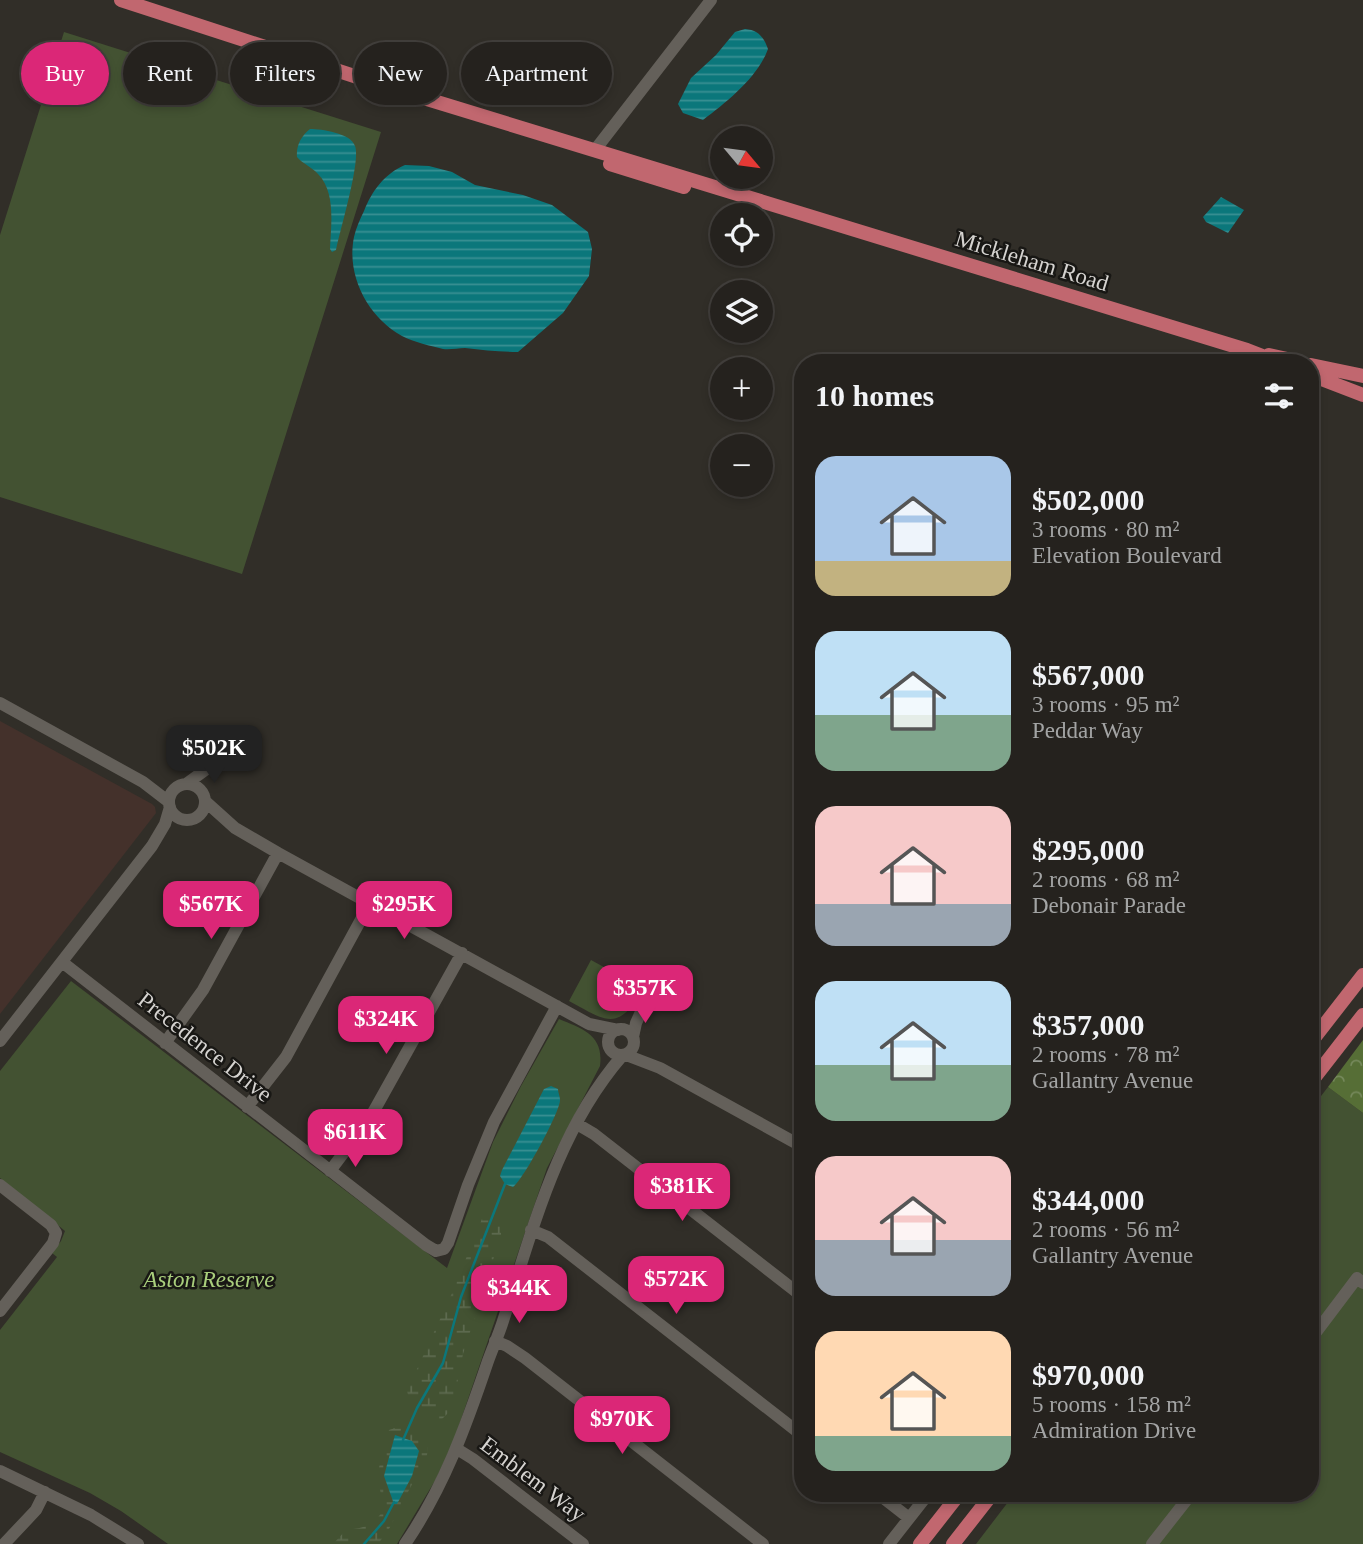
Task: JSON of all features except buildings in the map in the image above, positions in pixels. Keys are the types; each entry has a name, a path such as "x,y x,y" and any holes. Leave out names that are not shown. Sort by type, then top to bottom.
{"main road":[{"name":"Mickleham Road","path":"121,0 354,76"},
{"name":"Mickleham Road","path":"447,104 595,150 731,200 804,215 1257,354"},
{"name":"Mickleham Road","path":"447,105 595,150"},
{"name":"Mickleham Road","path":"1247,350 1265,354"},
{"path":"1319,367 1363,376"},
{"path":"1319,378 1363,395"},
{"path":"1319,1032 1363,975"},
{"path":"1319,1072 1363,1015"},
{"path":"920,1544 953,1502"},
{"path":"953,1544 986,1502"}],"street":[{"path":"595,150 711,0"},
{"path":"0,703 143,782 169,805 175,816 235,828"},
{"path":"0,1041 152,846 164,824 169,805 181,786 222,758 212,771 202,812 171,829 152,846"},
{"path":"143,782 197,787 204,798 235,828 589,1024 628,1031 660,1068"},
{"path":"165,1043 203,990 278,853"},
{"path":"247,1107 286,1057 370,903"},
{"path":"330,1171 370,1118 462,953"},
{"name":"Precedence Drive","path":"61,962 436,1251 444,1249 494,1122 557,1006"},
{"path":"405,1544 433,1500 457,1449 552,1175 598,1085 632,1049 647,997 619,1030 611,1034 598,1085"},
{"path":"589,1024 614,1054 660,1068 794,1142"},
{"path":"577,1124 594,1134 794,1288"},
{"path":"0,1185 51,1225 56,1233 53,1243 0,1311"},
{"path":"531,1230 548,1237 794,1429"},
{"path":"1319,1328 1357,1278 1363,1283"},
{"path":"495,1341 525,1358 763,1544"},
{"name":"Emblem Way","path":"457,1449 583,1544"},
{"path":"0,1471 92,1515 138,1544"},
{"path":"4,1544 36,1510 46,1492"},
{"path":"889,1502 909,1518"},
{"path":"889,1544 922,1502"},
{"path":"1152,1544 1185,1502"}],"shaded area":[{"path":"0,721 152,804 156,813 0,1014"}],"green space":[{"path":"64,32 96,42 61,42"},
{"path":"109,46 123,51 123,105 216,105 216,80 230,84 230,105 295,105 381,132 242,574 0,497 0,235 41,105 109,105"},
{"path":"591,960 644,989 635,1003 619,1017 603,1018 569,1001"},
{"name":"Aston Reserve","path":"71,981 447,1268 493,1142 559,1019 584,1030 595,1040 599,1047 600,1066 547,1168 454,1440 436,1479 397,1544 168,1544 90,1493 0,1452 0,1330 57,1257 52,1253 65,1231 0,1178 0,1071"},
{"path":"1363,1040 1363,1113 1328,1087"},
{"path":"1328,1087 1363,1113 1363,1544 976,1544 1008,1502 1319,1502 1319,1099"},
{"path":"482,1219 501,1227 501,1235 463,1354 452,1409 441,1420 433,1421 410,1402 407,1391"},
{"path":"407,1428 428,1446 427,1455 389,1529 378,1544 333,1544 346,1530 364,1527 373,1522 384,1509 377,1475 389,1430"}],"water":[{"path":"745,29 760,35 768,49 757,69 731,97 703,120 683,113 678,104 691,78 716,55 735,32"},
{"path":"310,129 342,135 355,146 355,166 349,196 336,250 332,252 328,190 318,174 297,157 300,141"},
{"path":"405,165 429,166 452,172 475,185 523,195 552,205 588,232 592,249 589,276 563,313 518,352 446,349 422,344 390,328 379,318 362,294 353,266 352,252 357,227 375,190 391,173"},
{"path":"1221,197 1244,210 1228,233 1206,222 1203,217"},
{"path":"551,1086 558,1089 560,1099 548,1131 518,1182 513,1187 505,1184 500,1176 502,1170 544,1089"},
{"path":"395,1435 412,1441 419,1451 412,1476 397,1504 394,1504 384,1476"}],"waterway":[{"path":"403,1440 417,1408 443,1363 461,1297 505,1184"},
{"path":"364,1544 384,1521 394,1502"}]}
